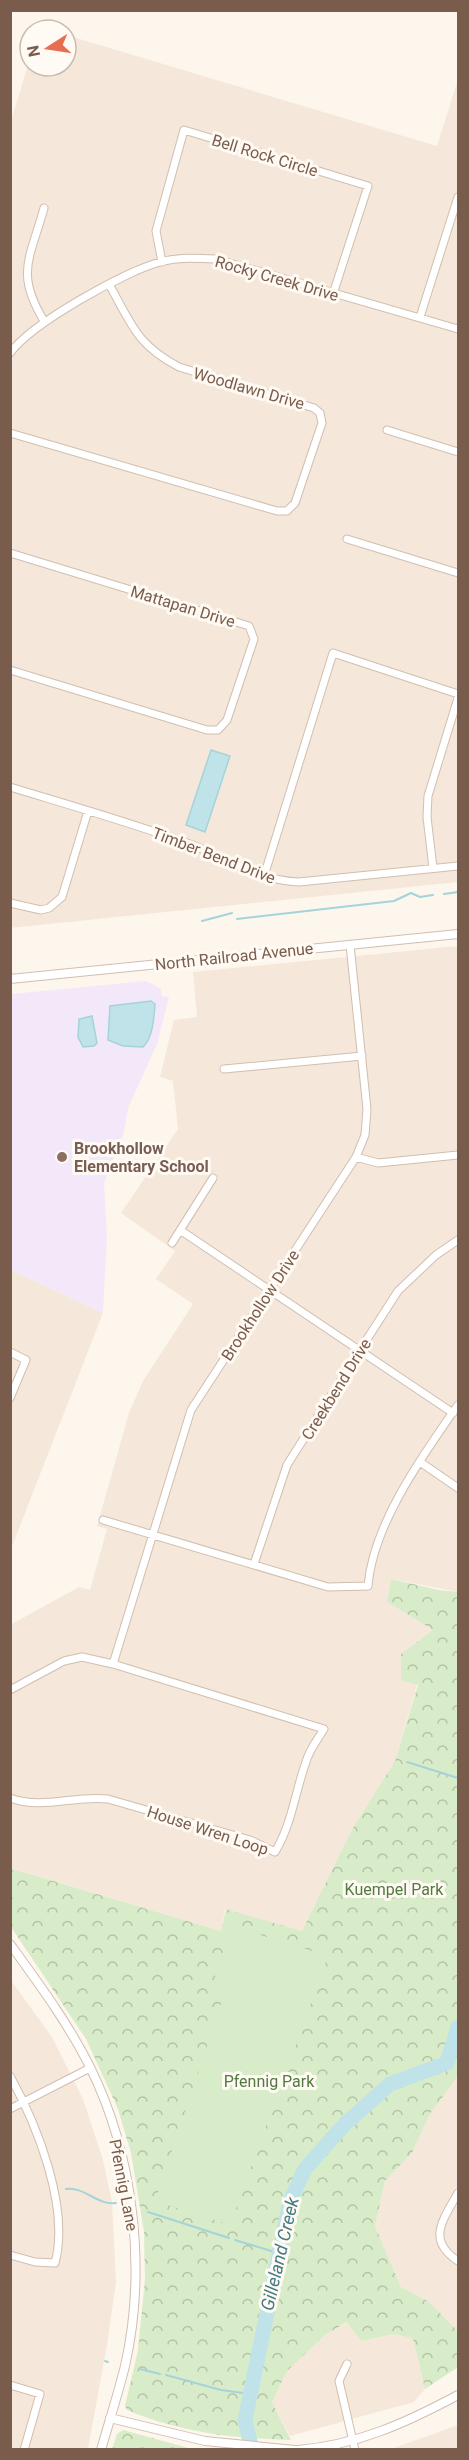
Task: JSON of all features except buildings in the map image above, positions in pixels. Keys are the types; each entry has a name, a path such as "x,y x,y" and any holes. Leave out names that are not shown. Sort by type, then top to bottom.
{"street":[{"name":"Bell Rock Circle","path":"162,262 156,231 184,130 368,186 333,294"},
{"path":"420,317 459,197"},
{"path":"44,208 26,274 32,300 44,321"},
{"name":"Rocky Creek Drive","path":"10,353 23,337 44,321 162,262 179,259 216,259 459,329"},
{"name":"Woodlawn Drive","path":"10,433 277,511 287,511 295,503 322,423 321,412 178,367 162,359 149,350 139,338 110,286"},
{"path":"387,430 459,452"},
{"path":"347,538 459,573"},
{"name":"Mattapan Drive","path":"10,553 249,626 254,639 227,720 218,730 207,730 10,670"},
{"path":"264,876 333,653 459,696 428,796 433,868"},
{"name":"Timber Bend Drive","path":"10,787 187,843 264,876 299,882 459,866"},
{"path":"10,903 41,910 50,908 62,897 88,811"},
{"name":"North Railroad Avenue","path":"10,979 459,934"},
{"name":"Brookhollow Drive","path":"113,1664 190,1410 356,1157 367,1122 350,945"},
{"path":"224,1069 362,1056"},
{"path":"356,1157 378,1163 459,1155"},
{"path":"172,1242 213,1178"},
{"path":"180,1230 453,1413"},
{"name":"Creekbend Drive","path":"254,1564 287,1466 360,1350 398,1292 435,1255 459,1240"},
{"path":"10,1352 26,1360 10,1398"},
{"path":"103,1520 328,1587 368,1586 369,1575 388,1518 420,1462 459,1406"},
{"path":"420,1462 459,1488"},
{"path":"10,1690 64,1661 81,1657 113,1664"},
{"name":"House Wren Loop","path":"10,1798 41,1803 92,1797 108,1799 250,1840 275,1852 292,1813 306,1760 324,1729 113,1664"},
{"name":"Pfennig Lane","path":"10,1944 52,2002 90,2068 108,2112 125,2170 134,2243 132,2315 125,2364 101,2450"},
{"path":"10,2109 90,2068"},
{"path":"10,2076 24,2102 44,2154 56,2202 60,2245 55,2263 35,2262 10,2255"},
{"path":"459,2193 442,2222 439,2237 445,2252 459,2261"},
{"path":"348,2364 339,2381 354,2446"},
{"path":"10,2385 40,2394 24,2450"},
{"path":"110,2418 205,2441 296,2450 354,2446 459,2395"}],"shaded area":[{"path":"78,39 437,146 458,79 458,882 10,928 10,124 24,78 78,78"},
{"path":"458,946 458,1592 391,1579 387,1602 433,1630 395,1761 351,1831 302,1931 225,1909 221,1931 11,1868 10,1625 79,1587 90,1590 107,1529 97,1526 129,1413 143,1381 193,1304 156,1279 175,1251 121,1213 178,1129 173,1081 160,1077 174,1020 197,1017 193,972"},
{"name":"Brookhollow Elementary School","path":"146,981 161,989 162,996 169,997 157,1044 128,1108 124,1132 104,1183 107,1238 103,1313 11,1270 11,994"},
{"path":"11,1270 103,1313 11,1549"},
{"path":"10,1979 52,2037 83,2099 103,2160 112,2202 116,2282 88,2449 11,2449"},
{"path":"458,2076 458,2331 428,2301 401,2287 375,2226 385,2181 412,2153 430,2114"},
{"path":"348,2322 361,2341 395,2334 413,2339 425,2389 414,2402 290,2436 272,2402 287,2371 325,2335"},
{"path":"458,2425 458,2449 391,2449"}],"green space":[{"name":"Pfennig Park","path":"391,1579 458,1592 458,2076 430,2114 412,2153 385,2181 375,2226 401,2287 428,2301 458,2331 458,2367 425,2389 413,2339 395,2334 361,2341 347,2322 325,2335 287,2371 272,2402 291,2440 229,2436 166,2424 127,2410 125,2406 138,2350 145,2279 144,2232 131,2153 118,2109 86,2039 11,1927 10,1868 221,1931 226,1909 302,1931 351,1831 395,1761 418,1685 401,1680 401,1654 433,1630 387,1602"},
{"path":"231,1926 328,1956 230,2225 155,2201 226,1990 213,1983"},
{"path":"123,2430 192,2449 112,2449 117,2434"}],"water":[{"path":"211,750 230,756 205,832 186,825"},
{"path":"151,1001 155,1004 152,1027 143,1047 123,1046 108,1040 110,1006"},
{"path":"92,1016 97,1043 94,1046 83,1047 78,1037 79,1019"}],"waterway":[{"path":"444,894 458,892"},
{"path":"237,919 394,901 411,893 420,897 433,895"},
{"path":"202,921 232,913"},
{"path":"407,1762 458,1778"},
{"name":"Gilleland Creek","path":"252,2450 245,2420 290,2201 305,2169 345,2124 390,2084 447,2063 458,2027"},
{"path":"66,2189 79,2190 103,2202 116,2203"},
{"path":"148,2212 229,2238"},
{"path":"235,2240 281,2254"},
{"path":"140,2369 160,2374"},
{"path":"166,2375 221,2390 250,2394"}],"place":[{"name":"Brookhollow Elementary School","path":"62,1157"}],"park label":[{"name":"Kuempel Park","path":"394,1889"}]}
